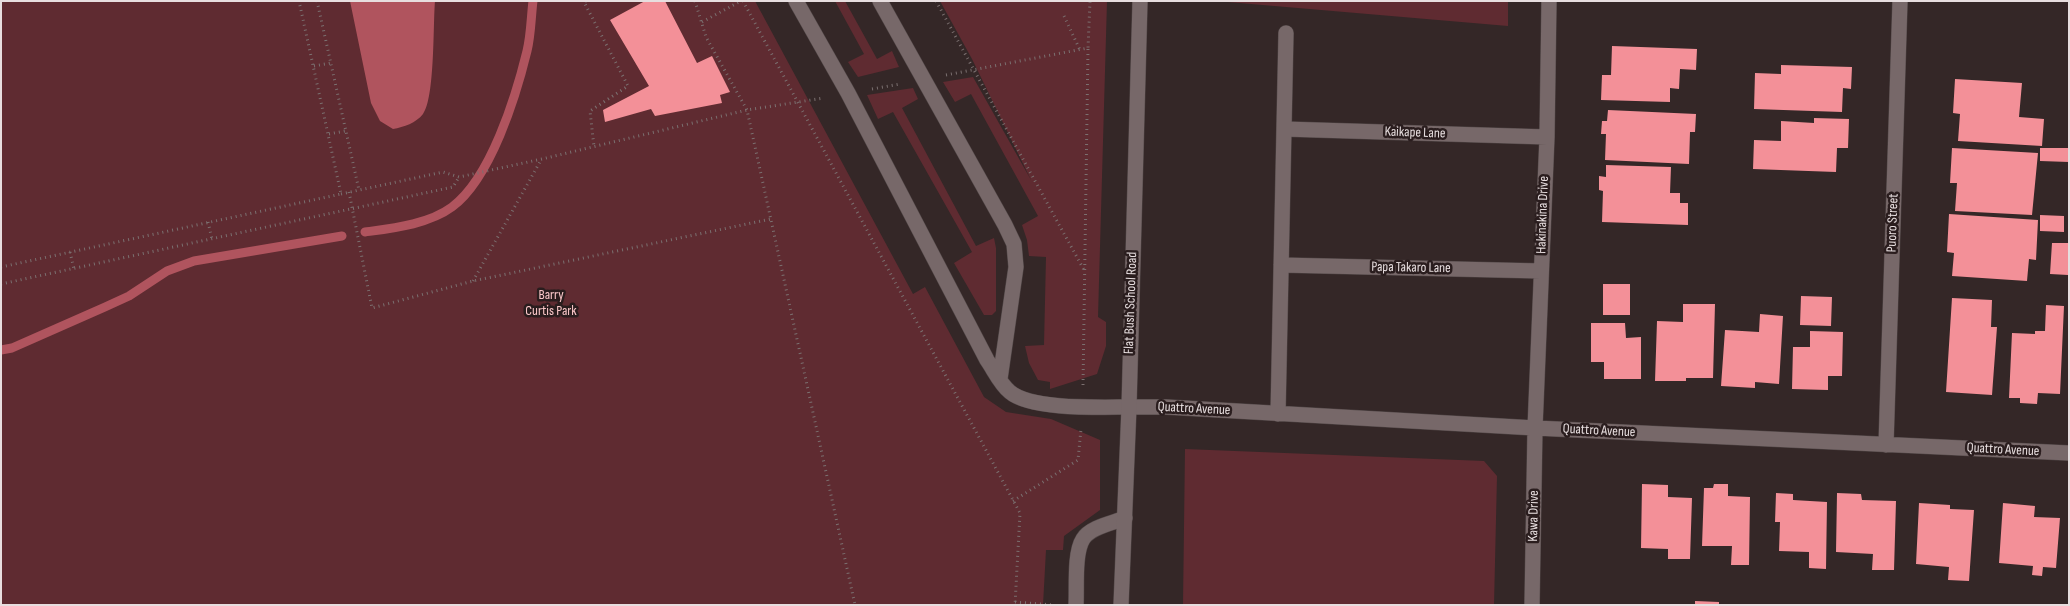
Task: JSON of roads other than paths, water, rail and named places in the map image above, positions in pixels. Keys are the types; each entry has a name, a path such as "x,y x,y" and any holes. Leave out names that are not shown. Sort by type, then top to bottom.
{"street":[{"name":"Quattro Avenue","path":"796,1 848,93 987,360 1009,392 1018,396 1037,402 1083,408 1129,407 2069,454"},
{"path":"880,1 1014,244 1016,267 1000,379"},
{"name":"Flat Bush School Road","path":"1121,605 1129,407 1140,1"},
{"name":"Hakinakina Drive","path":"1536,428 1549,1"},
{"name":"Puoro Street","path":"1886,445 1900,1"},
{"path":"1278,414 1286,33"},
{"name":"Kaikape Lane","path":"1284,129 1546,137"},
{"name":"Papa Takaro Lane","path":"1281,265 1541,271"},
{"name":"Kawa Drive","path":"1532,605 1536,428"},
{"path":"1076,605 1078,552 1083,537 1098,528 1125,518"}],"waterway":[{"path":"365,232 388,229 433,218 452,207 466,194 479,177 500,135 516,90 528,45 533,1"},
{"path":"1,350 12,348 129,296 167,271 194,261 342,236"}],"park label":[{"name":"Barry Curtis Park","path":"551,304"}]}
